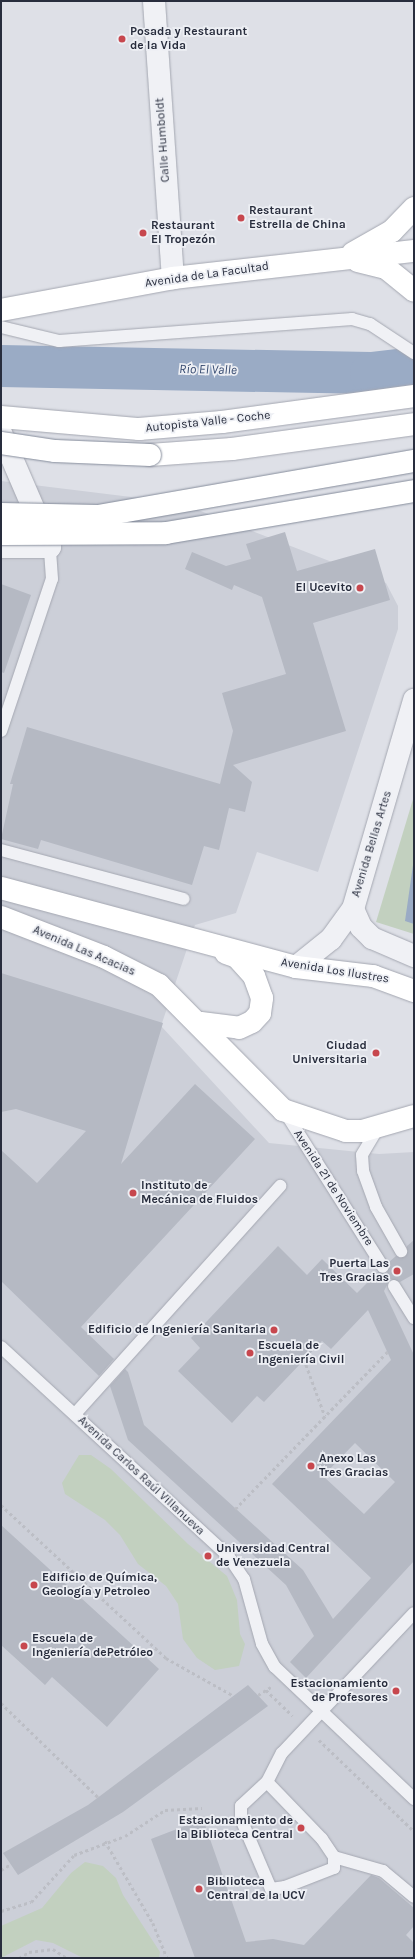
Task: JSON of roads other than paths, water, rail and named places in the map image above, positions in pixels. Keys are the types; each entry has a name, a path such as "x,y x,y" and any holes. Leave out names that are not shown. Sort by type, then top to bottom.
{"main road":[{"path":"345,257 392,231 414,208"},
{"name":"Avenida de La Facultad","path":"1,310 173,278 345,257 414,251"},
{"path":"345,257 386,268 414,291"},
{"name":"Autopista Valle - Coche","path":"1,417 139,429 222,422 414,396"},
{"path":"1,443 55,450 150,455 232,449 414,424"},
{"path":"1,514 98,516 414,461"},
{"path":"1,534 166,533 414,491"},
{"path":"1,888 185,937 237,957 254,976 262,998 260,1013 246,1026 225,1028 201,1023"},
{"name":"Avenida Las Acacias","path":"1,917 104,957 159,985 201,1023"},
{"name":"Avenida Los Ilustres","path":"185,937 296,967 373,976 414,991"},
{"path":"201,1023 283,1110 346,1131 380,1126 414,1116"}],"street":[{"name":"Calle Humboldt","path":"154,1 173,278"},
{"path":"1,434 50,547 1,547"},
{"name":"Avenida Bellas Artes","path":"296,967 331,939 353,909 414,700"},
{"path":"353,909 361,927 372,938 414,956"}],"lane":[{"path":"1,327 60,341 352,319 370,324 414,353"},
{"path":"1,731 52,579 50,547"},
{"path":"1,850 184,899"},
{"name":"Avenida 21 de Noviembre","path":"283,1110 383,1267"},
{"name":"Avenida 21 de Noviembre","path":"380,1126 362,1155 363,1171 373,1200 401,1251"},
{"path":"75,1414 280,1186"},
{"path":"394,1286 414,1318"},
{"name":"Avenida Carlos Raúl Villanueva","path":"1,1346 229,1557 246,1585 267,1655 322,1712 414,1799"},
{"path":"267,1782 322,1839 334,1857 334,1868 285,1887 271,1889 241,1819 242,1806 267,1782 282,1753 414,1613"},
{"path":"334,1857 383,1871 414,1897"}],"water":[{"path":"414,858 414,924 405,921"}],"waterway":[{"name":"Río El Valle","path":"1,366 371,373 414,368"}],"place":[{"name":"Posada y Restaurant de la Vida","path":"122,39"},
{"name":"Restaurant Estrella de China","path":"241,218"},
{"name":"Restaurant El Tropezón","path":"143,233"},
{"name":"El Ucevito","path":"360,588"},
{"name":"Ciudad Universitaria","path":"376,1053"},
{"name":"Instituto de Mecánica de Fluidos","path":"133,1193"},
{"name":"Puerta Las Tres Gracias","path":"397,1271"},
{"name":"Edificio de Ingeniería Sanitaria","path":"274,1330"},
{"name":"Escuela de Ingeniería Civil","path":"250,1353"},
{"name":"Anexo Las Tres Gracias","path":"311,1466"},
{"name":"Universidad Central de Venezuela","path":"208,1556"},
{"name":"Edificio de Química, Geología y Petroleo","path":"34,1585"},
{"name":"Escuela de Ingeniería dePetróleo","path":"24,1646"},
{"name":"Estacionamiento de Profesores","path":"396,1691"},
{"name":"Estacionamiento de la Biblioteca Central","path":"301,1828"},
{"name":"Biblioteca Central de la UCV","path":"199,1889"}]}
